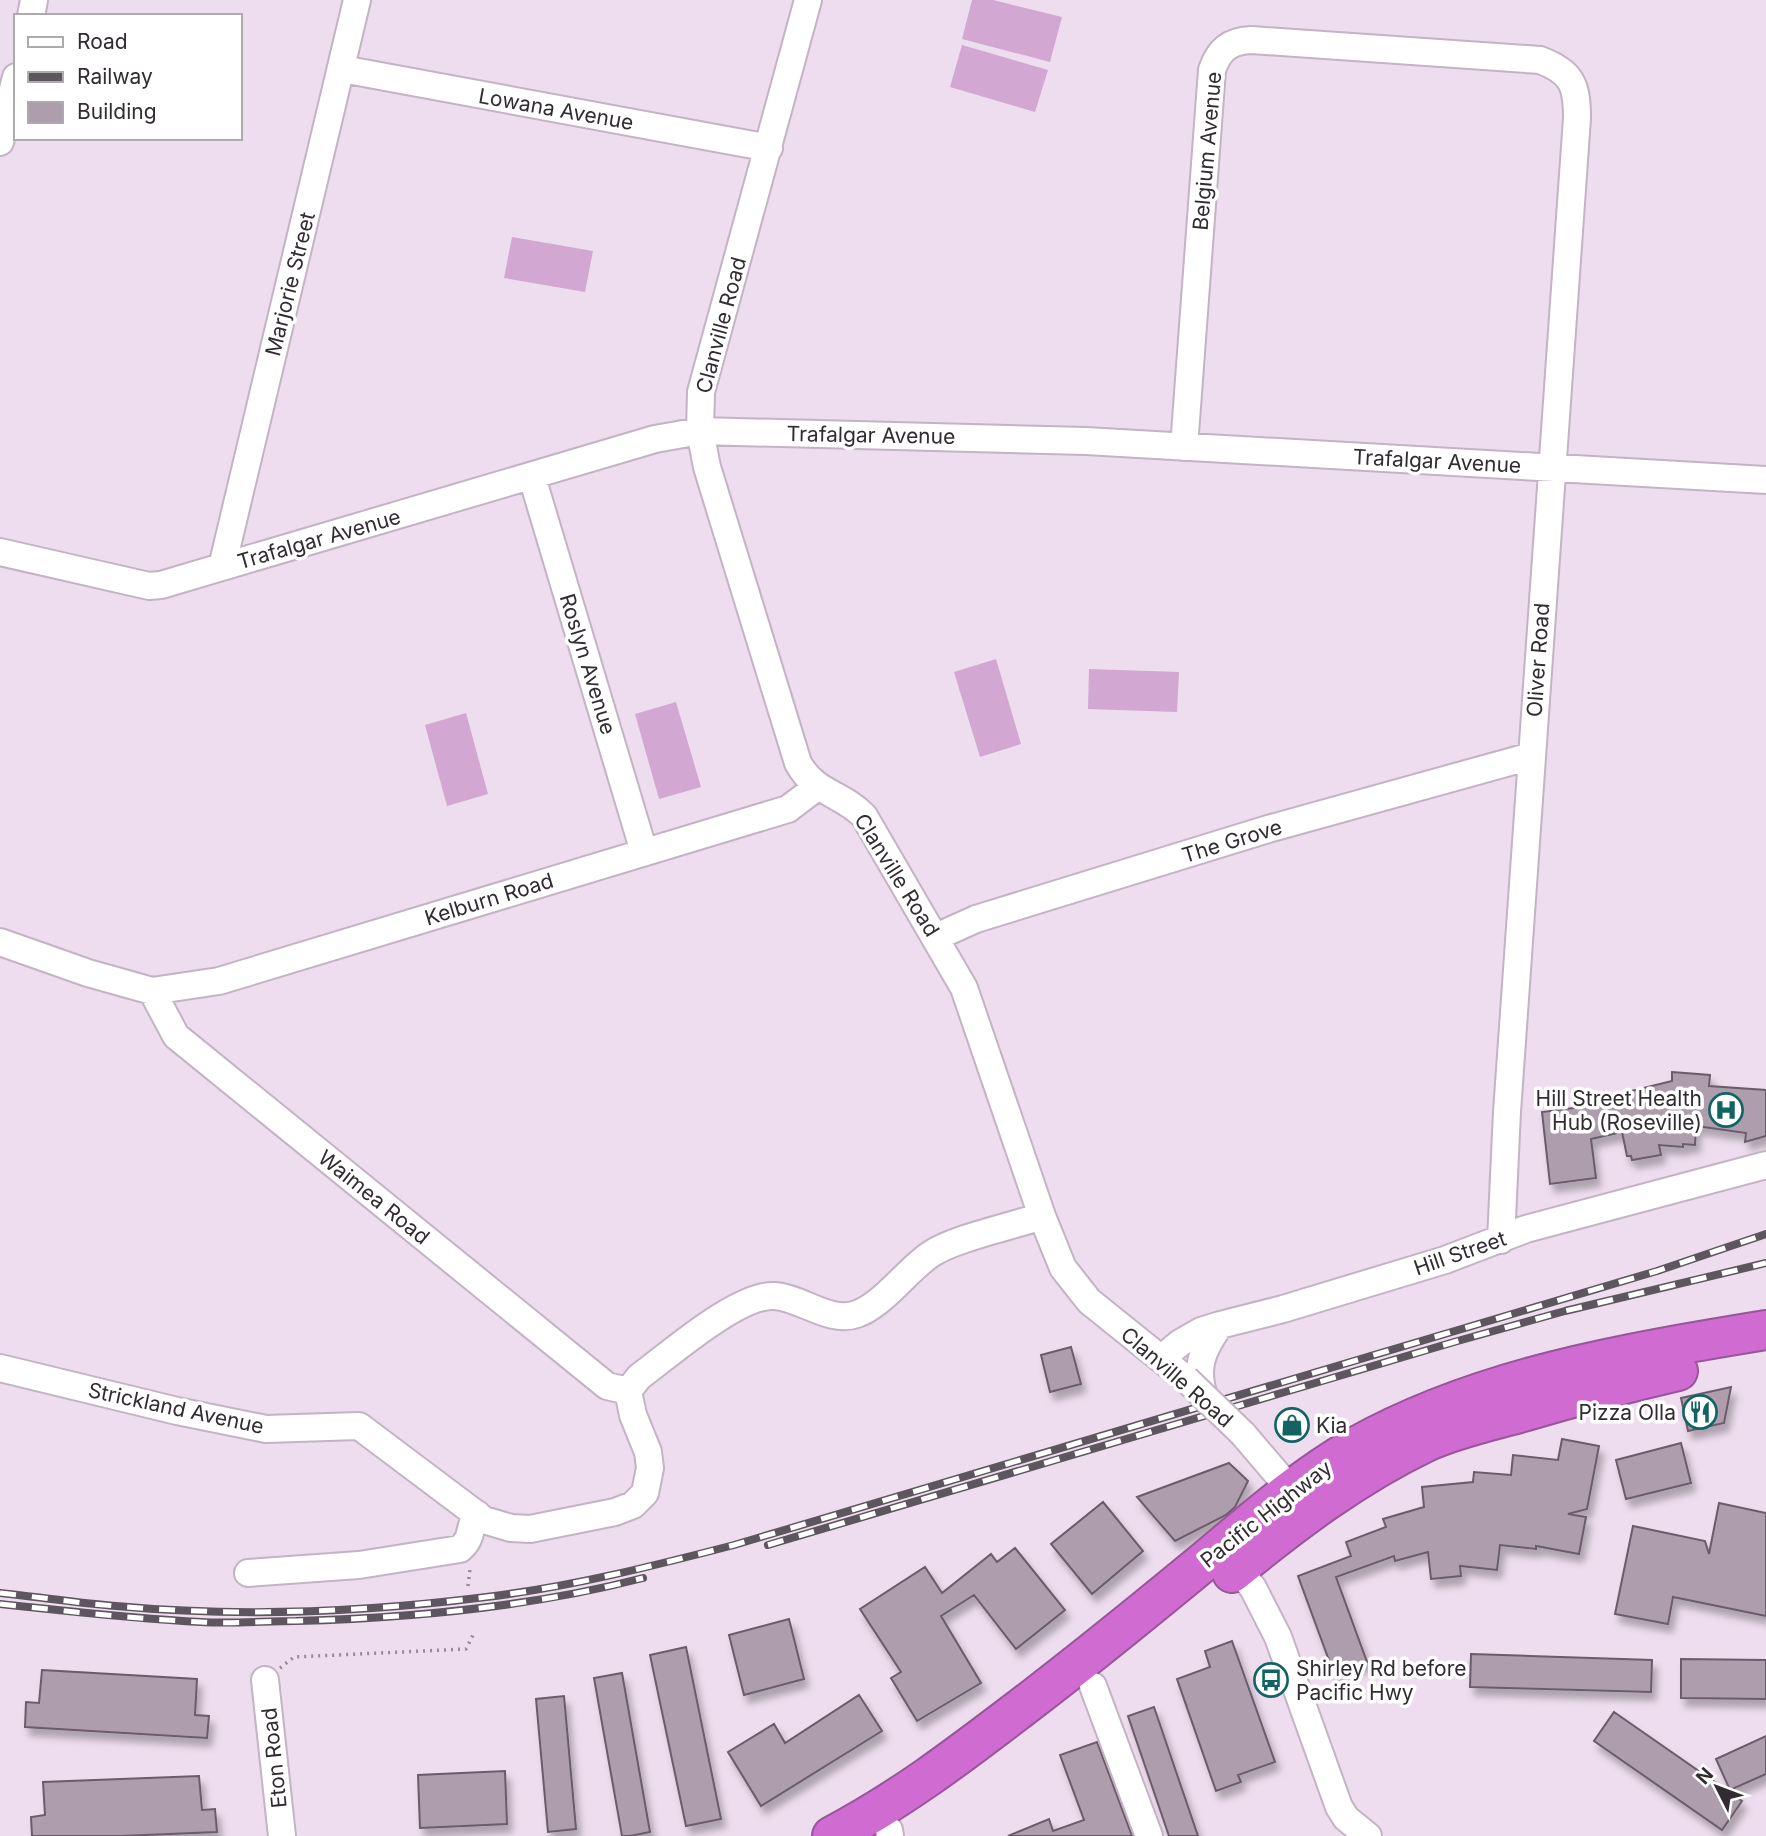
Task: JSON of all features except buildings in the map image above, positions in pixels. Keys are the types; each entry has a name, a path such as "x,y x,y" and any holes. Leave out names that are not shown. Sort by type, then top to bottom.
{"highway":[{"name":"Pacific Highway","path":"832,1836 881,1810 939,1771 1100,1647 1229,1558 1301,1501 1353,1448 1416,1416 1488,1389 1650,1351 1766,1330"},
{"name":"Pacific Highway","path":"1301,1501 1367,1474 1429,1441 1474,1425 1653,1377 1711,1364 1766,1356"},
{"name":"Pacific Highway","path":"886,1834 1093,1686 1229,1558"}],"street":[{"name":"Marjorie Street","path":"222,567 358,0"},
{"name":"Clanville Road","path":"808,0 701,392 700,431 708,467 794,754 803,772 817,787 856,807 864,816 964,988 1042,1216 1063,1268 1075,1285 1106,1315 1196,1384 1301,1501"},
{"name":"Belgium Avenue","path":"1184,447 1212,71 1216,57 1225,46 1251,40 1540,60 1552,65 1573,82"},
{"name":"Lowana Avenue","path":"342,69 769,148"},
{"name":"Oliver Road","path":"1501,1240 1531,756 1577,118 1577,94 1573,82"},
{"path":"0,142 14,85"},
{"name":"Trafalgar Avenue","path":"0,552 149,586 161,586 655,439 700,431 1086,441 1766,480"},
{"name":"Roslyn Avenue","path":"531,477 644,852"},
{"name":"The Grove","path":"936,937 976,919 1268,829 1531,756"},
{"name":"Kelburn Road","path":"152,991 219,981 788,809 817,787"},
{"path":"0,943 88,973 152,991"},
{"name":"Waimea Road","path":"152,991 176,1036 607,1386 628,1391"},
{"name":"Hill Street","path":"1161,1359 1180,1343 1220,1325 1283,1309 1445,1260 1526,1229 1766,1164"},
{"path":"628,1391 639,1377 731,1310 754,1299 766,1296 782,1297 824,1312 850,1316 874,1303 940,1249 1042,1216"},
{"path":"1196,1384 1205,1351 1220,1325"},
{"name":"Strickland Avenue","path":"0,1368 177,1411 266,1429 359,1426 484,1520 510,1528 530,1529 615,1512 633,1505 645,1493 650,1468 648,1451 628,1401 628,1391"},
{"path":"248,1573 359,1565 460,1549 468,1542 477,1514"},
{"path":"1229,1558 1264,1605 1339,1807 1346,1818 1368,1836"},
{"name":"Eton Road","path":"265,1679 282,1836"},
{"path":"1093,1686 1149,1836"}],"path":[{"path":"265,1679 295,1657 466,1648 474,1633"}],"shaded area":[{"path":"972,0 993,0 1062,17 1050,62 962,39"},
{"path":"962,45 1048,70 1035,112 950,87"},
{"path":"512,237 593,251 585,292 504,278"},
{"path":"996,659 1021,744 980,757 954,672"},
{"path":"1089,669 1179,672 1177,712 1088,709"},
{"path":"676,702 701,787 659,799 635,714"},
{"path":"466,713 488,794 447,806 425,725"}],"railway":[{"path":"0,1593 101,1605 254,1612 441,1602 580,1582 734,1545 1657,1271 1766,1234"},
{"path":"768,1545 1454,1342 1565,1311 1766,1263"},
{"path":"0,1604 201,1622 340,1619 427,1614 515,1604 643,1578"}],"place":[{"name":"Hill Street Health Hub (Roseville)","path":"1726,1110"},
{"name":"Pizza Olla","path":"1700,1412"},
{"name":"Kia","path":"1292,1425"},
{"name":"Shirley Rd before Pacific Hwy","path":"1271,1680"}]}
